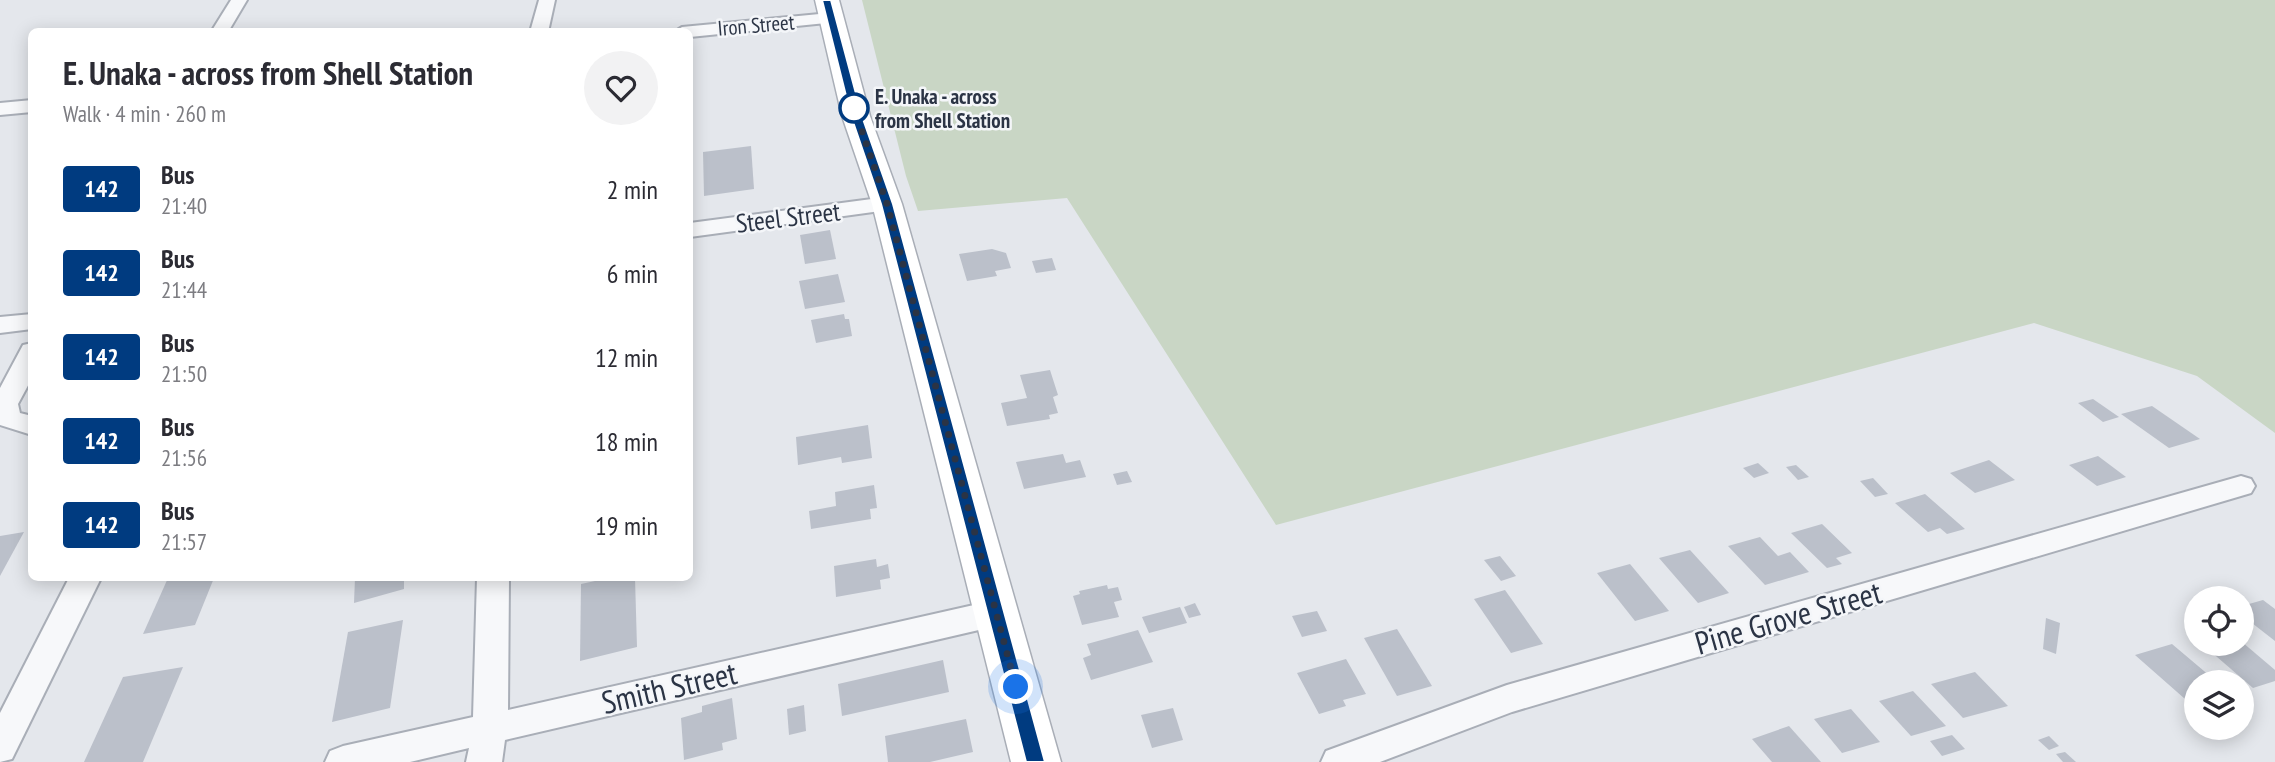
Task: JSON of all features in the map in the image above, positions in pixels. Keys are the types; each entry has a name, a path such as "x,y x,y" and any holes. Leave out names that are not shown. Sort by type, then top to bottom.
{"main road":[{"path":"828,9 856,116 887,204 1036,762"}],"street":[{"path":"222,28 239,0"},
{"path":"540,28 547,0"},
{"name":"Iron Street","path":"693,30 828,9"},
{"path":"0,109 28,106"},
{"name":"Steel Street","path":"693,230 887,204"},
{"path":"0,325 28,322"},
{"path":"13,422 5,404 28,359"},
{"name":"Pine Grove Street","path":"1339,762 1507,699 2241,486"},
{"path":"0,748 84,581"},
{"path":"484,762 490,727 493,581"},
{"name":"Smith Street","path":"343,762 996,613"}],"green space":[{"path":"862,0 2275,0 2275,433 2197,376 2034,323 1276,525 1067,198 918,211 906,176"}],"building":[{"path":"751,146 754,189 704,196 703,152"},
{"path":"830,230 836,259 805,264 800,235"},
{"path":"992,249 1006,253 1011,268 995,271 997,276 967,281 959,254"},
{"path":"1052,258 1056,270 1036,273 1032,261"},
{"path":"838,274 845,302 805,309 799,281"},
{"path":"844,314 845,319 849,319 852,336 816,343 811,320"},
{"path":"1050,370 1058,395 1053,397 1058,413 1049,415 1050,419 1007,426 1001,403 1027,398 1020,375"},
{"path":"2093,399 2119,417 2103,422 2078,403"},
{"path":"2152,406 2200,439 2169,448 2121,414"},
{"path":"868,425 872,458 842,463 841,457 798,465 796,437"},
{"path":"1063,454 1066,463 1080,460 1086,477 1024,489 1016,462"},
{"path":"2098,456 2126,477 2097,486 2069,465"},
{"path":"1989,460 2015,480 1975,493 1950,473"},
{"path":"1758,463 1769,473 1754,478 1743,468"},
{"path":"1796,465 1809,477 1798,480 1786,467"},
{"path":"1127,471 1132,482 1117,485 1113,474"},
{"path":"1873,478 1888,494 1875,497 1860,481"},
{"path":"874,485 877,508 870,509 871,519 811,529 809,511 836,506 835,492"},
{"path":"1925,494 1965,529 1947,534 1940,528 1928,532 1895,503"},
{"path":"1822,524 1852,553 1836,558 1842,564 1827,568 1791,533"},
{"path":"24,532 0,576 0,536"},
{"path":"1760,537 1778,556 1790,552 1809,572 1765,585 1728,546"},
{"path":"1690,550 1729,593 1698,603 1659,558"},
{"path":"1500,556 1516,576 1501,581 1484,560"},
{"path":"876,559 877,567 888,564 890,578 880,580 881,589 836,597 834,566"},
{"path":"1630,564 1669,611 1635,621 1597,573"},
{"path":"167,581 213,581 195,625 143,634"},
{"path":"355,581 404,581 404,589 354,603"},
{"path":"595,581 635,581 637,647 580,661 581,584"},
{"path":"1107,585 1108,589 1118,587 1122,600 1114,602 1119,617 1082,625 1073,596 1080,594 1079,591"},
{"path":"1505,590 1543,644 1511,653 1474,599"},
{"path":"2263,600 2275,609 2275,641 2254,625 2254,603"},
{"path":"1195,603 1201,615 1189,618 1184,607"},
{"path":"1180,607 1187,623 1149,633 1142,617"},
{"path":"1317,611 1327,631 1302,637 1292,616"},
{"path":"2046,618 2060,623 2056,654 2043,649"},
{"path":"403,620 390,708 332,722 348,632"},
{"path":"1397,629 1432,686 1397,696 1364,638"},
{"path":"1138,630 1153,662 1091,680 1083,658 1091,655 1087,644"},
{"path":"2172,644 2203,670 2184,670 2184,698 2135,655"},
{"path":"2254,652 2275,670 2275,681 2254,688 2254,670 2232,670 2216,656 2254,656"},
{"path":"1346,659 1366,694 1343,700 1346,706 1319,714 1297,673"},
{"path":"943,660 949,692 842,716 838,684"},
{"path":"183,667 143,762 84,762 123,677"},
{"path":"1975,672 2008,706 1963,718 1931,684"},
{"path":"1913,691 1946,726 1911,736 1879,701"},
{"path":"732,698 737,739 722,743 723,750 684,760 681,718 702,712 702,706"},
{"path":"804,705 806,731 789,735 787,709"},
{"path":"1173,708 1183,740 1152,748 1141,715"},
{"path":"1851,709 1880,742 1842,753 1814,719"},
{"path":"966,719 973,752 930,762 888,762 885,736"},
{"path":"1789,726 1821,762 1772,762 1752,739"},
{"path":"1952,735 1965,749 1942,756 1930,741"},
{"path":"2049,736 2059,746 2049,750 2038,740"},
{"path":"2065,752 2076,762 2063,762 2056,754"}],"bus line":[{"name":"142","path":"827,0 856,116 887,204 1036,762"}],"place":[{"name":"E. Unaka - across from Shell Station","path":"854,108"}],"route":[{"path":"854,108 887,204 1016,687"}]}
